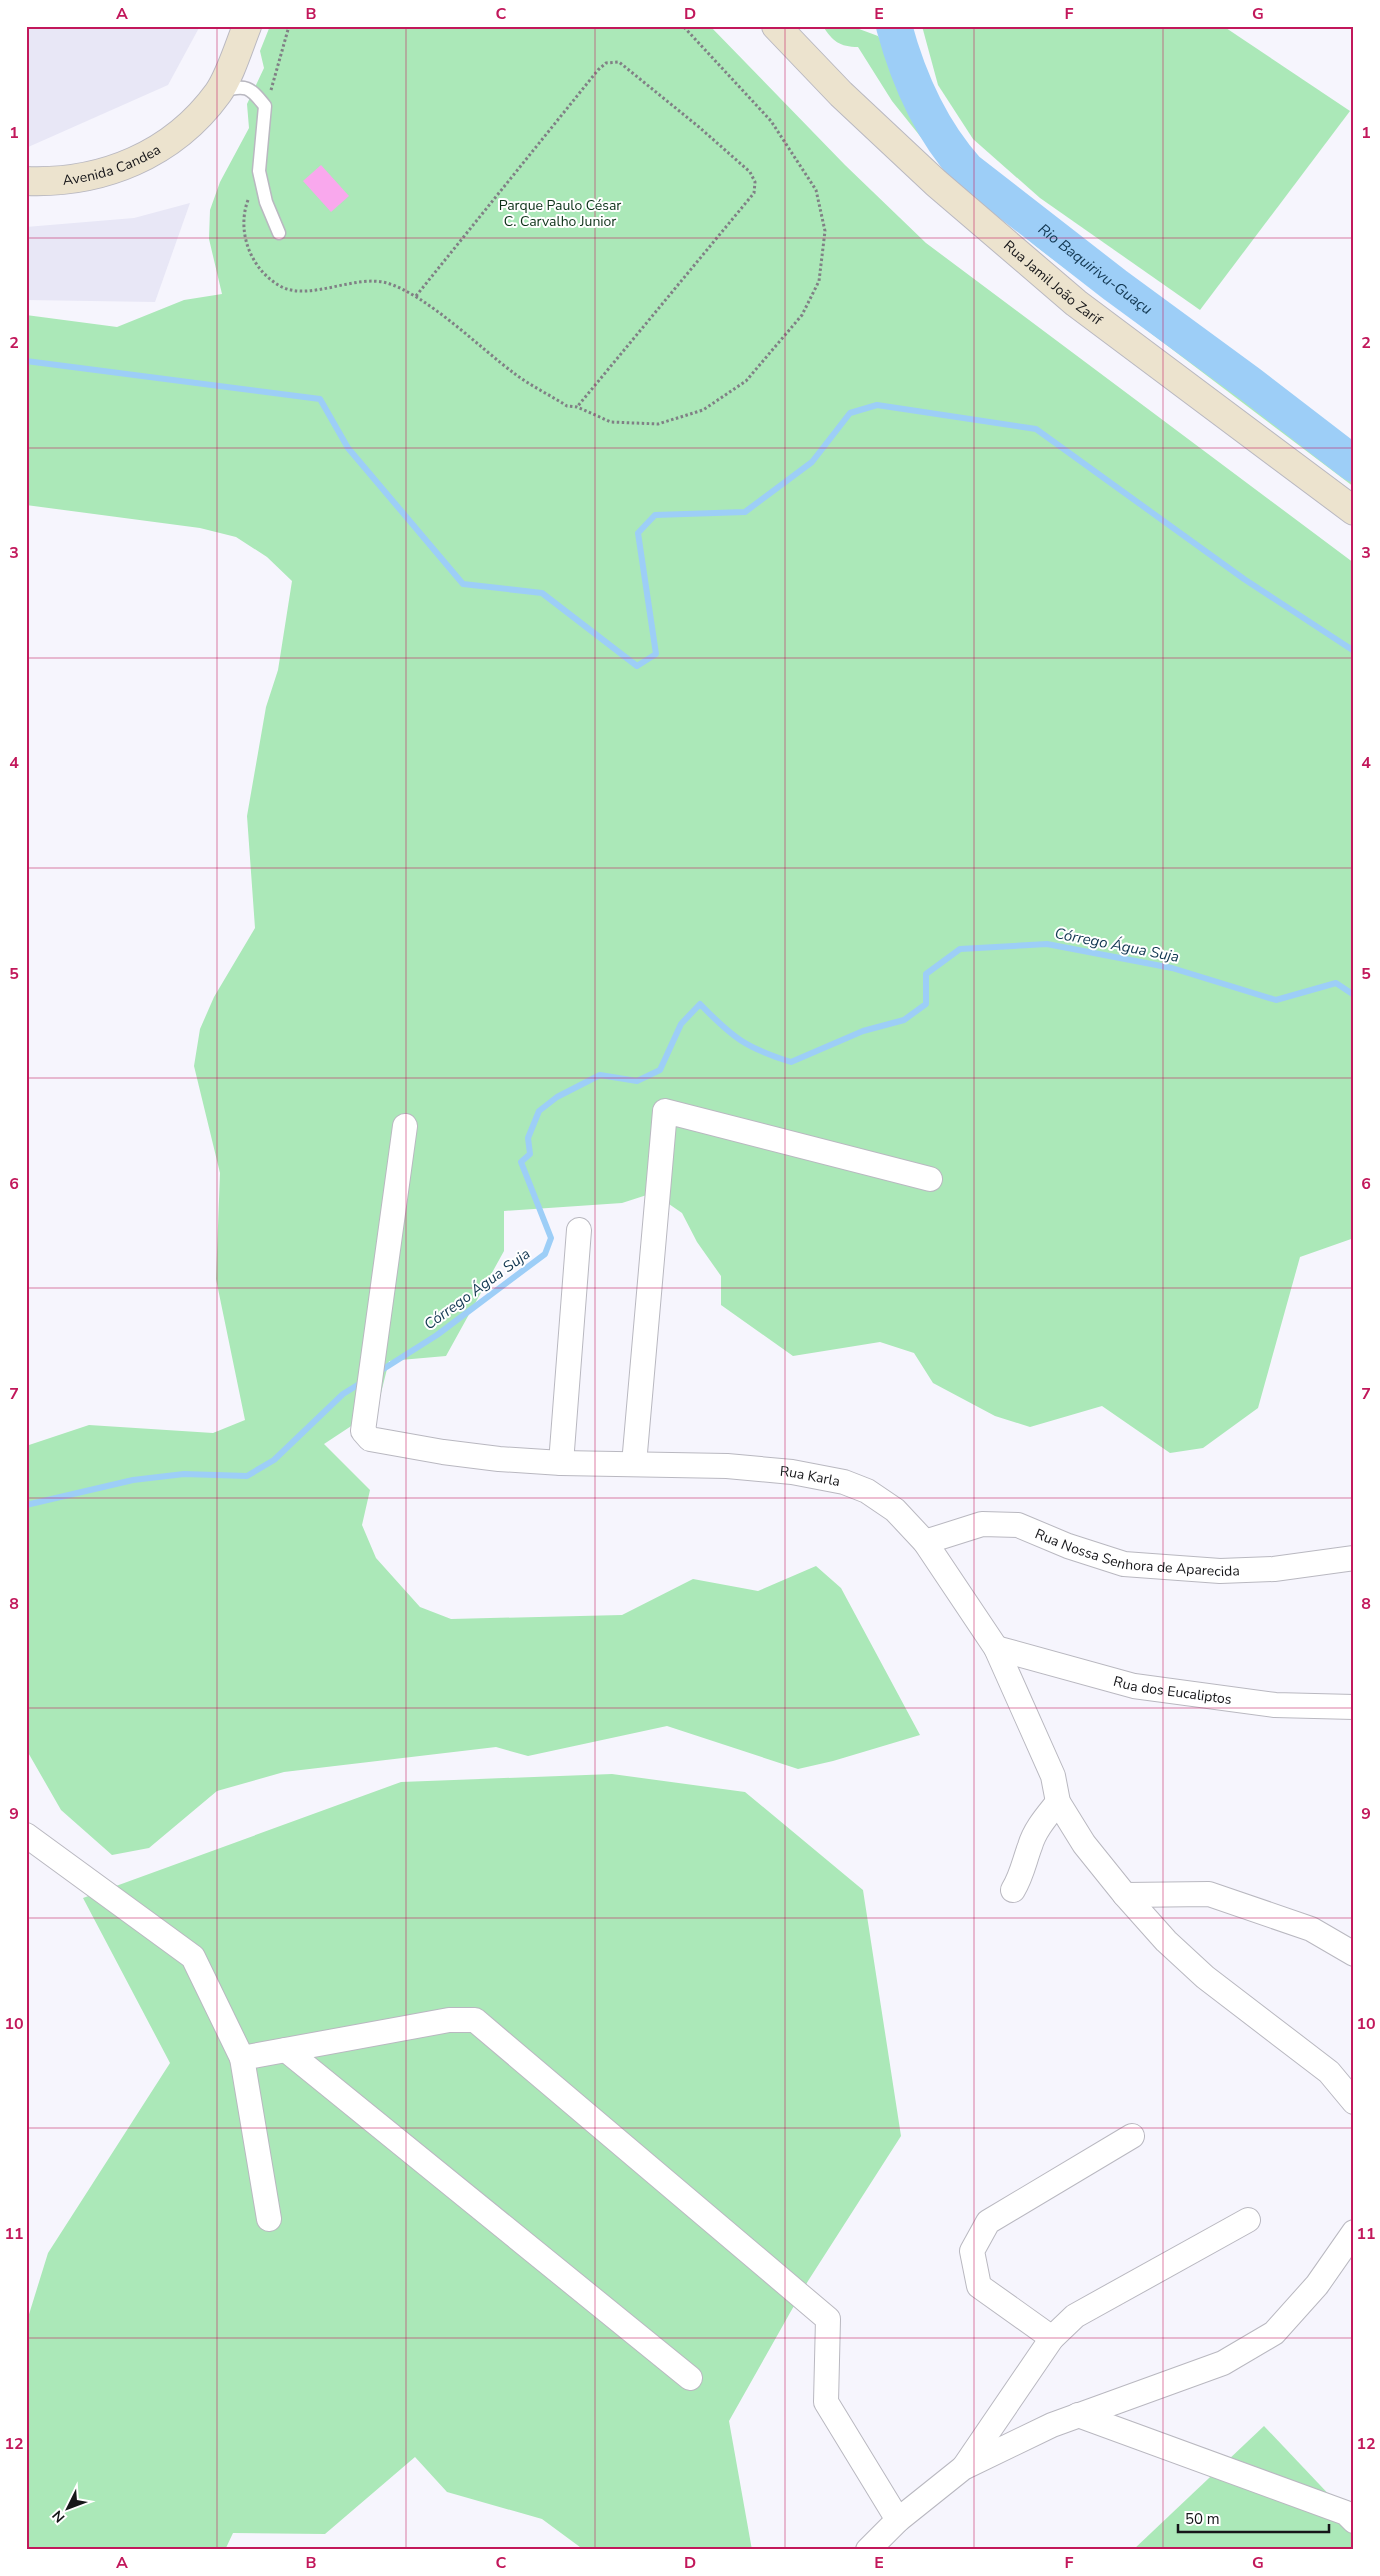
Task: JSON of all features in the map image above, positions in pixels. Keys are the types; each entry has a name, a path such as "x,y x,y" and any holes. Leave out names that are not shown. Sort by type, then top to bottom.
{"main road":[{"name":"Avenida Candea","path":"26,181 54,182 105,174 147,155 189,127 220,91 247,26"},
{"name":"Rua Jamil João Zarif","path":"776,26 841,94 936,183 1076,303 1354,511"}],"street":[{"path":"634,1464 665,1111 930,1179"},
{"name":"Rua Karla","path":"405,1126 363,1431 370,1439 443,1452 561,1463 727,1466 792,1472 844,1482 866,1491 894,1510 926,1542 996,1648 1053,1776 1058,1802"},
{"path":"561,1463 579,1230"},
{"name":"Rua Nossa Senhora de Aparecida","path":"926,1542 982,1524 1018,1525 1068,1546 1124,1564 1220,1571 1274,1569 1354,1558"},
{"name":"Rua dos Eucaliptos","path":"996,1648 1134,1686 1275,1705 1354,1707"},
{"path":"1013,1890 1021,1877 1030,1844 1038,1828 1058,1802 1084,1844 1166,1940 1205,1976 1328,2072 1354,2102"},
{"path":"26,1835 193,1957 242,2058 269,2219"},
{"path":"1125,1894 1208,1894 1311,1929 1354,1954"},
{"path":"242,2058 449,2020 475,2020 828,2319 826,2402 898,2520"},
{"path":"286,2050 690,2378"},
{"path":"1052,2338 979,2286 972,2251 988,2222 1132,2136"},
{"path":"963,2468 1052,2338 1075,2316 1248,2220"},
{"path":"868,2550 898,2520 963,2468 1052,2425 1223,2363 1274,2333 1317,2285 1354,2232"},
{"path":"1078,2415 1346,2513 1354,2521"}],"lane":[{"path":"220,91 237,86 248,88 265,106 259,171 266,202 280,233"}],"path":[{"path":"265,106 276,80 289,26"},
{"path":"259,171 245,208 245,241 256,265 283,287 309,291 386,282 416,296 517,376 567,406 577,406 611,422 658,424 702,410 746,382 802,315 819,281 825,232 816,190 771,121 683,26"},
{"path":"416,296 598,70 606,63 619,62 700,127 750,172 755,182 754,193 577,406"}],"shaded area":[{"path":"26,26 200,26 168,85 26,148"},
{"path":"190,203 155,302 26,300 26,227 134,218"}],"green space":[{"name":"Parque Paulo César C. Carvalho Junior","path":"270,26 710,26 845,165 926,243 1354,563 1354,1238 1300,1257 1258,1408 1203,1448 1170,1453 1102,1406 1030,1427 995,1416 933,1383 914,1353 880,1342 793,1356 721,1305 721,1276 697,1242 682,1213 653,1193 622,1203 504,1211 504,1251 446,1356 389,1361 377,1409 324,1444 370,1490 362,1525 376,1558 420,1607 451,1619 622,1615 693,1579 758,1591 816,1566 841,1588 920,1735 833,1761 798,1769 667,1726 528,1756 496,1747 284,1772 217,1791 149,1848 112,1855 61,1810 26,1749 26,1446 89,1425 213,1433 245,1420 216,1279 220,1173 194,1066 200,1029 214,997 255,928 247,816 266,707 278,670 292,581 267,557 236,537 200,528 26,505 26,315 117,327 184,300 222,294 209,239 210,210 220,182 249,128 247,104 264,68 260,51"},
{"path":"823,26 851,26 878,36 948,155 967,176 1131,309 1236,384 1354,475 1354,487 1037,247 948,171 892,101 858,47 846,46 837,42"},
{"path":"922,26 1223,26 1350,111 1200,310 1040,198 973,139 938,85"},
{"path":"612,1774 745,1792 863,1890 901,2136 808,2281 729,2421 752,2550 584,2550 542,2519 447,2492 415,2457 325,2534 233,2533 225,2550 26,2550 26,2324 48,2253 170,2063 83,1898 401,1782"},
{"path":"1264,2426 1354,2521 1354,2550 1133,2550"}],"building":[{"path":"321,165 349,196 331,212 303,181"}],"waterway":[{"name":"Rio Baquirivu-Guaçu","path":"894,26 906,65 922,102 942,138 967,170 1115,285 1250,384 1354,464"},
{"path":"26,361 320,399 348,448 463,584 542,593 637,666 656,654 638,533 655,515 745,512 812,462 850,413 877,405 1036,429 1244,579 1354,651"},
{"name":"Córrego Água Suja","path":"377,1373 437,1335 545,1254 551,1238 521,1162 530,1154 528,1138 539,1111 557,1097 600,1075 637,1081 660,1070 681,1024 700,1004 731,1034 762,1052 791,1062 863,1031 904,1020 926,1004 926,974 960,949 1047,944 1172,968 1276,1000 1336,983 1354,995"},
{"name":"Córrego Água Suja","path":"26,1505 133,1480 184,1474 247,1476 274,1460 343,1394 364,1381"}]}
